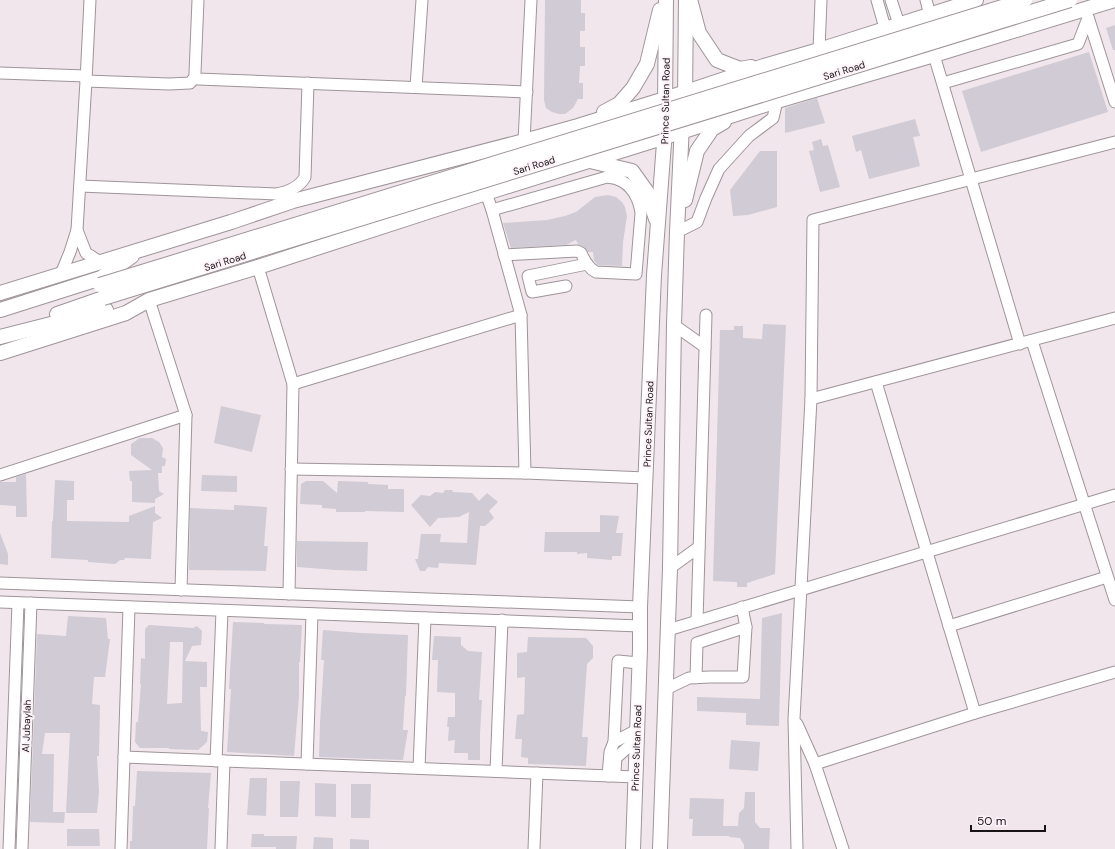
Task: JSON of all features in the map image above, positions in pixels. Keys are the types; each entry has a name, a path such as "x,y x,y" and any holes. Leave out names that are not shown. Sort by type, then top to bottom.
{"main road":[{"path":"578,126 619,104 633,88 647,64 663,0"},
{"name":"Prince Sultan Road","path":"633,849 640,607 654,275 665,138 666,0"},
{"name":"Prince Sultan Road","path":"660,849 670,568 674,325 677,232 685,92 686,0"},
{"path":"690,0 699,33 717,60 740,69 764,66"},
{"path":"0,293 231,222 293,201 578,126 976,0"},
{"name":"Sari Road","path":"0,335 102,292 1025,0"},
{"name":"Sari Road","path":"0,311 102,292 1070,0"},
{"name":"Sari Road","path":"590,160 665,138 682,131 777,101 934,55 1087,14 1115,0"},
{"path":"764,66 722,89 718,98 719,101 730,108 777,101"},
{"path":"677,232 697,151 712,129 740,113"},
{"path":"0,335 149,300 258,267 590,160 636,138 640,134 641,126 637,120 630,119 578,126"},
{"path":"590,160 632,171 647,192 658,226"},
{"path":"0,311 101,278 144,248"},
{"path":"0,353 126,313 149,300"}],"street":[{"path":"61,274 77,230 90,0"},
{"path":"0,73 189,84 195,77 198,0"},
{"path":"416,87 422,0"},
{"path":"524,141 531,0"},
{"path":"819,50 821,0"},
{"path":"877,0 885,28"},
{"path":"892,0 899,24"},
{"path":"926,0 930,15"},
{"path":"1087,14 1115,102"},
{"path":"1078,44 1087,14"},
{"path":"943,83 1095,40"},
{"path":"934,55 1020,344"},
{"path":"195,77 198,79 527,92"},
{"path":"80,186 276,194 291,190 300,184 305,177 308,83"},
{"path":"677,232 697,222 719,169 749,136 773,118 777,101"},
{"path":"797,849 794,719 811,399 814,220 1115,142"},
{"path":"492,210 608,177 617,179 627,184 639,203 641,213 636,274"},
{"path":"486,193 521,315 525,473"},
{"path":"77,230 86,253 100,262"},
{"path":"504,255 577,251 581,253 587,264 596,272 654,275"},
{"path":"566,286 532,292 528,276 587,264"},
{"path":"258,267 293,384 289,594"},
{"path":"149,300 186,415 181,590"},
{"path":"697,621 706,314"},
{"path":"293,384 521,315"},
{"path":"811,399 1115,318"},
{"path":"674,325 705,348"},
{"path":"1032,341 1115,600"},
{"path":"876,382 975,713"},
{"path":"0,475 186,415"},
{"path":"291,469 525,473 646,478"},
{"path":"668,630 1115,495"},
{"path":"670,568 699,547"},
{"path":"949,626 1107,577"},
{"path":"0,583 640,607"},
{"path":"474,619 475,601"},
{"path":"0,602 640,626"},
{"path":"9,849 18,603"},
{"name":"Al Jubaylah","path":"22,849 30,603"},
{"path":"121,849 129,607"},
{"path":"666,689 693,678 743,677 746,626 742,607"},
{"path":"221,849 220,761 222,610"},
{"path":"307,764 312,614"},
{"path":"419,768 425,618"},
{"path":"496,771 502,620"},
{"path":"693,678 696,644 746,626"},
{"path":"611,776 610,752 614,742 618,661 639,663"},
{"path":"814,764 975,713 1115,672"},
{"path":"794,719 814,764 843,849"},
{"path":"614,742 637,735"},
{"path":"611,776 616,758 637,735"},
{"path":"124,757 636,777"},
{"path":"534,849 537,773"}],"building":[{"path":"545,0 581,0 581,13 585,13 585,31 580,31 580,47 585,47 585,66 580,66 579,83 583,83 583,99 578,99 573,108 565,114 552,112 546,108 544,100"},
{"path":"1115,25 1115,50 1113,50 1106,28"},
{"path":"1089,52 1108,112 981,152 962,91"},
{"path":"817,98 825,123 785,133 785,108"},
{"path":"915,119 920,136 913,137 920,166 869,179 861,150 856,152 852,136"},
{"path":"821,139 823,146 828,145 840,187 820,192 809,151 814,150 812,142"},
{"path":"760,151 777,151 777,207 748,215 733,216 730,190"},
{"path":"608,195 616,197 622,202 627,216 623,242 622,266 598,265 594,261 593,252 588,252 584,247 578,244 576,240 566,245 511,248 503,223 547,220 565,216 576,212 595,197"},
{"path":"763,324 786,325 775,574 747,583 747,587 737,587 737,582 713,581 720,330 734,330 734,326 743,326 743,338 762,339"},
{"path":"221,406 261,415 252,452 214,443"},
{"path":"140,438 152,438 159,442 163,448 162,457 166,459 165,466 162,466 162,473 158,473 159,491 164,494 155,499 155,503 132,502 132,481 130,481 129,471 152,470 131,455 131,444"},
{"path":"26,474 27,517 16,517 16,506 0,505 0,482 16,482 16,477"},
{"path":"202,475 237,476 237,492 201,491"},
{"path":"55,480 74,481 74,500 67,500 67,521 129,522 129,516 155,506 155,513 162,518 153,522 151,559 125,558 124,560 120,560 115,564 88,562 88,560 51,558"},
{"path":"306,481 323,481 337,493 338,481 368,482 368,484 388,485 388,489 404,489 404,512 336,512 336,509 322,508 322,505 300,504 301,484"},
{"path":"445,490 472,493 479,501 487,493 498,502 489,511 494,518 485,526 480,526 476,565 439,563 438,568 428,567 425,571 420,571 415,559 418,559 421,534 441,534 440,542 467,543 469,512 459,517 438,518 430,527 411,505 421,495 430,496 435,492 443,493"},
{"path":"234,505 267,507 264,546 268,546 266,571 189,570 190,508 234,510"},
{"path":"600,515 619,516 616,533 623,533 621,556 612,556 612,560 587,558 587,553 577,554 577,552 544,552 545,532 600,532"},
{"path":"0,533 8,554 8,565 0,564"},
{"path":"297,541 368,542 367,571 297,567"},
{"path":"782,613 779,726 746,725 746,713 697,711 697,697 760,699 762,618"},
{"path":"68,616 106,618 108,639 110,639 105,677 94,677 92,704 100,705 99,756 97,756 99,792 97,813 66,813 70,733 45,733 42,754 54,754 53,812 65,812 64,823 30,822 37,634 66,636"},
{"path":"233,622 302,625 299,662 299,696 294,756 227,752"},
{"path":"149,625 193,628 197,626 202,631 201,645 192,646 185,661 207,662 207,687 200,687 201,731 208,732 207,742 198,750 140,748 135,742 141,684 141,658 145,659 145,629","holes":["170,642 183,642 182,703 167,704"]},
{"path":"323,630 408,635 406,696 403,730 408,730 403,760 319,757 324,660 321,660"},
{"path":"434,636 461,637 461,645 468,651 482,652 479,700 482,700 480,760 468,760 468,753 454,753 455,740 448,741 448,717 455,717 455,693 437,692 438,660 432,660"},
{"path":"528,637 586,638 593,646 593,658 587,664 582,737 588,737 586,766 528,764 528,758 521,757 522,739 515,739 517,715 524,714 525,677 517,678 517,653 527,652"},
{"path":"731,740 760,742 758,771 729,769"},
{"path":"137,771 211,773 207,849 130,849 130,841 132,841 133,806 135,806"},
{"path":"250,778 267,778 266,816 247,815"},
{"path":"280,781 300,781 298,817 280,817"},
{"path":"315,783 336,784 336,817 315,816"},
{"path":"351,784 371,784 370,818 351,818"},
{"path":"745,792 755,792 755,822 760,828 770,828 769,849 744,849 744,845 740,838 729,836 692,836 693,819 689,819 690,798 724,799 723,826 738,826 739,813 744,808"},
{"path":"67,829 99,829 100,846 67,846"},
{"path":"252,834 264,834 264,836 297,836 296,849 251,847"},
{"path":"314,837 333,838 333,849 313,849"},
{"path":"350,839 369,840 369,849 350,849"}]}
